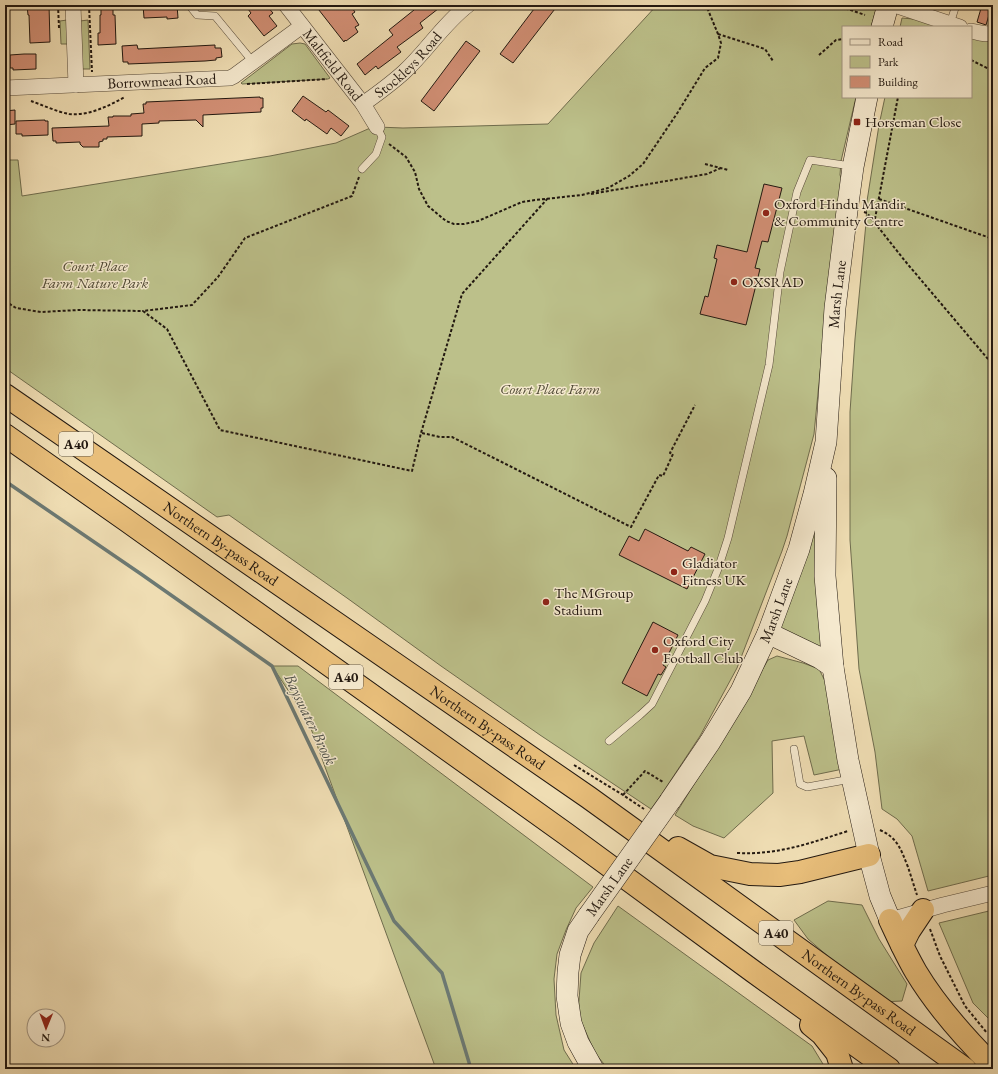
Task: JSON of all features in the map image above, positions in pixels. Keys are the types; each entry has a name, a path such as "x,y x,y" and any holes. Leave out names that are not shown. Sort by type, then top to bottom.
{"highway":[{"name":"Northern By-pass Road","path":"5,395 588,798 965,1069"},
{"name":"A40","path":"5,435 559,829 889,1069"},
{"path":"588,798 710,866 750,874 779,875 800,872 869,855"},
{"path":"902,945 908,931 923,911"},
{"path":"890,920 916,972 936,1002 964,1037 993,1066"},
{"path":"754,972 822,1034 837,1053 842,1069"}],"main road":[{"path":"882,26 888,5"},
{"name":"Marsh Lane","path":"593,1069 578,1042 571,1023 567,996 570,955 578,931 710,742 741,691 768,633 799,550 826,442 836,308 846,211 867,98"},
{"path":"826,442 825,576 833,666 848,760 869,855 880,896 890,920"},
{"path":"768,633 820,658 833,666"}],"street":[{"path":"73,5 76,85"},
{"name":"Maltfield Road","path":"286,5 363,104 379,132"},
{"name":"Stockleys Road","path":"363,104 404,71 455,15 468,5"},
{"path":"894,5 955,25"},
{"name":"Borrowmead Road","path":"5,88 230,78 302,26"},
{"path":"972,31 980,34 993,33"},
{"path":"890,920 993,893"}],"lane":[{"path":"189,5 197,15 215,16 253,62"},
{"path":"955,25 956,5"},
{"path":"362,169 376,154 379,132"},
{"path":"609,741 640,716 652,704 705,601 722,556 728,538 769,365 780,272 797,192 810,160 853,167"},
{"path":"794,748 800,784 807,787 853,779"}],"path":[{"path":"89,5 92,84"},
{"path":"582,195 608,188 629,176 643,164 705,68 718,58 721,43 706,5"},
{"path":"836,5 865,15"},
{"path":"718,34 765,49 773,61"},
{"path":"819,55 836,40 842,40"},
{"path":"972,60 993,71"},
{"path":"234,76 242,84 328,79 338,72"},
{"path":"22,87 23,98 45,107 69,114 88,113 112,104 133,92 132,82"},
{"path":"874,224 898,98"},
{"path":"379,132 406,158 415,172 419,189 428,206 446,222 454,224 464,224 478,221 522,202 619,190 707,174 721,168"},
{"path":"705,164 728,170"},
{"path":"5,301 16,308 41,312 78,310 144,311 192,305 218,277 245,238 352,196 362,169"},
{"path":"144,311 167,329 220,430 412,471 421,433 462,294 548,198"},
{"path":"879,199 993,239"},
{"path":"861,212 867,213 874,224 993,365"},
{"path":"421,433 440,437 452,437 631,527 659,475 662,476 673,454 670,453 695,405"},
{"path":"624,795 645,771 673,795"},
{"path":"880,830 888,834 901,848 940,956 966,1006 988,1036"},
{"path":"752,854 794,848 848,831"}],"green space":[{"name":"Court Place Farm","path":"657,5 864,5 876,9 871,26 842,26 842,98 856,98 841,161 840,175 843,182 825,321 814,434 787,536 737,668 700,736 651,809 540,735 229,515 217,517 5,368 5,160 18,160 22,196 270,156 336,143 368,129 377,127 403,128 548,124"},
{"path":"914,17 941,26 900,26 902,18 913,19"},
{"path":"67,20 68,44 61,44 60,21"},
{"path":"88,20 90,69 82,69 80,21"},
{"path":"972,35 993,38 993,875 928,891 912,836 897,819 882,809 875,752 859,669 850,540 850,412 855,339 867,201 885,98 972,98"},
{"path":"292,44 305,44 330,78 241,83"},
{"path":"819,499 825,651 780,630"},
{"path":"777,656 819,669 826,683 843,769 814,775 804,736 772,741 773,793 724,838 693,826 675,815 768,660"},
{"path":"272,666 298,666 593,887 576,908 566,930 557,954 554,979 556,1015 564,1050 576,1069 436,1069 310,726 313,728"},
{"path":"828,901 862,905 879,939 907,984 902,1001 881,1002 808,939 794,920"},
{"path":"618,906 812,1046 826,1069 608,1069 595,1053 578,1014 581,973 594,943"},
{"path":"993,910 993,1023 973,1003 939,923"}],"building":[{"path":"27,5 49,5 50,42 30,43 29,15"},
{"path":"101,5 113,5 113,15 115,15 116,44 98,45"},
{"path":"143,5 177,5 178,18 144,18"},
{"path":"245,5 266,5 273,13 269,16 277,26 264,36 248,16 251,13"},
{"path":"315,5 350,5 355,12 352,14 359,25 355,27 358,32 344,42"},
{"path":"411,5 443,5 420,23 423,28 397,47 401,52 378,69 376,66 365,75 357,64 393,35 389,30 414,10"},
{"path":"537,5 558,5 513,63 500,54"},
{"path":"982,5 992,5 986,25 977,22"},
{"path":"466,41 480,51 434,111 421,101"},
{"path":"137,45 138,49 215,45 215,48 221,48 222,57 216,58 216,60 205,61 128,64 128,62 123,62 122,46"},
{"path":"36,54 36,69 13,70 13,68 10,68 10,55"},
{"path":"303,96 326,112 328,110 349,126 341,136 331,128 327,134 306,119 305,121 292,111"},
{"path":"263,98 263,108 261,108 261,112 203,115 203,127 196,120 159,121 159,123 142,124 142,136 107,137 107,139 103,139 103,141 99,142 99,147 83,147 80,142 56,143 56,141 53,141 52,128 109,126 108,117 131,116 131,114 144,113 143,104 146,104 146,102"},
{"path":"15,110 15,124 5,125 5,111"},
{"path":"16,121 48,121 48,135 22,136 22,134 16,134"},
{"name":"OXSRAD","path":"764,184 782,188 768,242 762,241 755,268 760,269 746,325 700,314 705,296 708,297 717,259 714,258 717,245 747,252"},
{"name":"Gladiator Fitness UK","path":"645,529 688,551 691,547 705,554 687,589 619,555 629,536 639,541"},
{"name":"Oxford City Football Club","path":"653,622 678,635 663,665 666,667 661,675 658,674 647,696 622,683"}],"waterway":[{"name":"Bayswater Brook","path":"5,481 272,666 394,921 442,973 471,1069"}],"place":[{"name":"Horseman Close","path":"857,122"},
{"name":"Oxford Hindu Mandir & Community Centre","path":"766,213"},
{"name":"OXSRAD","path":"734,282"},
{"name":"Gladiator Fitness UK","path":"674,572"},
{"name":"The MGroup Stadium","path":"546,602"},
{"name":"Oxford City Football Club","path":"655,650"}],"park label":[{"name":"Court Place Farm Nature Park","path":"95,274"}]}
